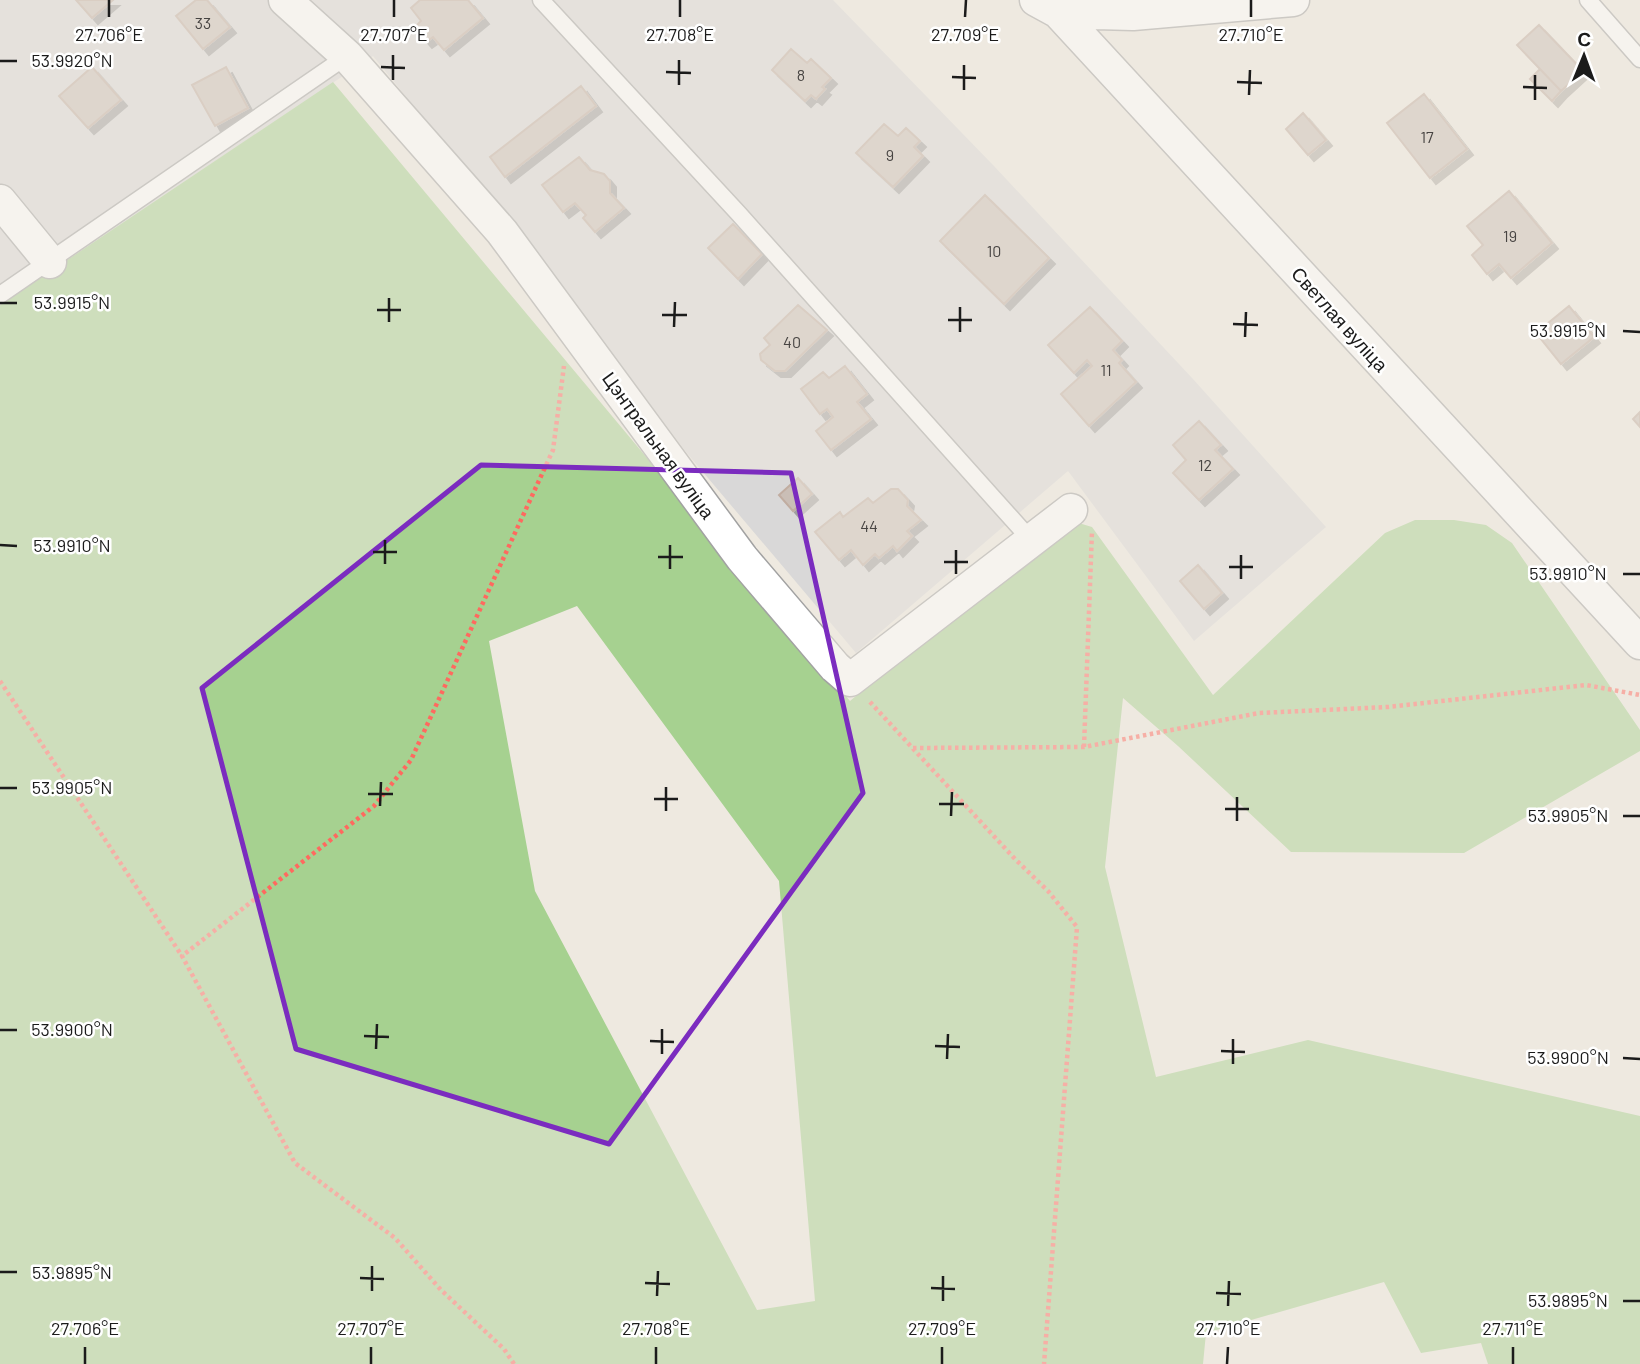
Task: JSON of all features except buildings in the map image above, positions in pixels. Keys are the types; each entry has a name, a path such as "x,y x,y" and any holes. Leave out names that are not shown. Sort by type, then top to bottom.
{"street":[{"name":"Цэнтральная вуліца","path":"285,0 347,56 502,232 742,558 835,667 850,680"},
{"path":"1047,6 1133,14 1203,5 1293,0"},
{"name":"Светлая вуліца","path":"1047,6 1640,643"},
{"path":"0,201 50,262"},
{"path":"850,680 1030,539 1081,518"}],"lane":[{"path":"541,0 739,214 1030,539"},
{"path":"1588,0 1640,59"},
{"path":"0,295 275,103 347,56"}],"path":[{"path":"181,956 374,806 411,760 553,450 569,323"},
{"path":"1081,518 1084,747"},
{"path":"850,680 1015,859 1048,891 1077,927 1044,1364"},
{"path":"0,681 181,956 295,1163 395,1238 441,1290 504,1349 514,1364"},
{"path":"913,748 1084,747 1259,713 1388,707 1586,685 1640,695"}],"highlighted area":[{"path":"481,465 791,473 863,793 609,1144 296,1049 202,688"}],"shaded area":[{"path":"0,0 833,0 994,166 1193,379 1326,527 1194,641 1068,471 856,653 686,452 587,320 373,56 0,305"}],"green space":[{"path":"333,82 850,701 1060,526 1072,521 1092,527 1213,695 1385,533 1415,520 1454,520 1486,525 1512,543 1640,730 1640,751 1464,853 1291,852 1123,698 1105,867 1156,1077 1308,1040 1640,1116 1640,1364 1488,1364 1481,1343 1421,1353 1384,1282 1206,1333 1203,1364 0,1364 0,305","holes":["577,606 779,881 815,1301 757,1310 535,891 489,641"]}]}
